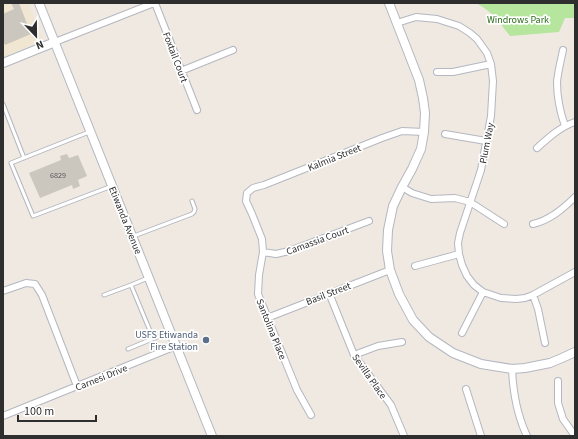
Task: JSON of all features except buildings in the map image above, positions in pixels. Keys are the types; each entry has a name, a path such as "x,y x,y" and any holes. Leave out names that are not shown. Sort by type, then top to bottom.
{"street":[{"name":"Etiwanda Avenue","path":"39,3 212,436"},
{"path":"3,63 155,3"},
{"name":"Foxtail Court","path":"155,3 197,110"},
{"path":"389,3 419,80 425,113 421,149 393,206 388,230 390,270 399,294 413,320 429,337 453,353 481,364 512,369 525,368 550,363 575,352"},
{"name":"Plum Way","path":"397,23 416,17 437,19 458,26 470,33 477,39 487,53 491,64 493,81 491,116 481,170 460,233 458,243 459,254 467,276 474,285 483,292 501,298 516,300 533,295"},
{"path":"181,71 232,50"},
{"path":"563,50 557,81 561,113 565,126"},
{"path":"437,72 453,72 491,64"},
{"path":"537,148 565,126 575,122"},
{"name":"Kalmia Street","path":"247,193 253,188 402,131 424,132"},
{"path":"445,134 486,141"},
{"path":"402,187 412,193 431,199 455,198 470,202 504,224"},
{"name":"Santolina Place","path":"247,193 246,201 262,239 263,252 259,275 258,294 297,390 311,416"},
{"path":"533,224 552,217 568,205 575,197"},
{"name":"Camassia Court","path":"263,252 276,254 289,252 369,221"},
{"path":"415,266 459,254"},
{"name":"Basil Street","path":"267,318 390,270"},
{"path":"544,343 538,309 533,295 575,272"},
{"path":"3,292 26,283 35,284 42,295 77,386"},
{"path":"462,332 483,292"},
{"name":"Sevilla Place","path":"329,293 354,355 391,405 404,436"},
{"path":"354,355 378,346 402,342"},
{"name":"Carnesi Drive","path":"3,416 176,346"},
{"path":"512,369 512,380 518,415 527,436"},
{"path":"558,381 558,403 563,419 574,436"},
{"path":"466,389 480,436"}],"lane":[{"path":"3,104 24,158"},
{"path":"90,131 11,163 33,216 112,186"},
{"path":"132,237 192,214 195,209 192,201"},
{"path":"104,296 149,277"},
{"path":"131,285 153,338"},
{"path":"128,349 170,331"}],"shaded area":[{"path":"3,3 28,3 42,38 39,42 3,57"}],"green space":[{"name":"Windrows Park","path":"476,3 575,3 575,18 565,18 559,32 510,36 491,14"}],"place":[{"name":"USFS Etiwanda Fire Station","path":"206,340"}]}
